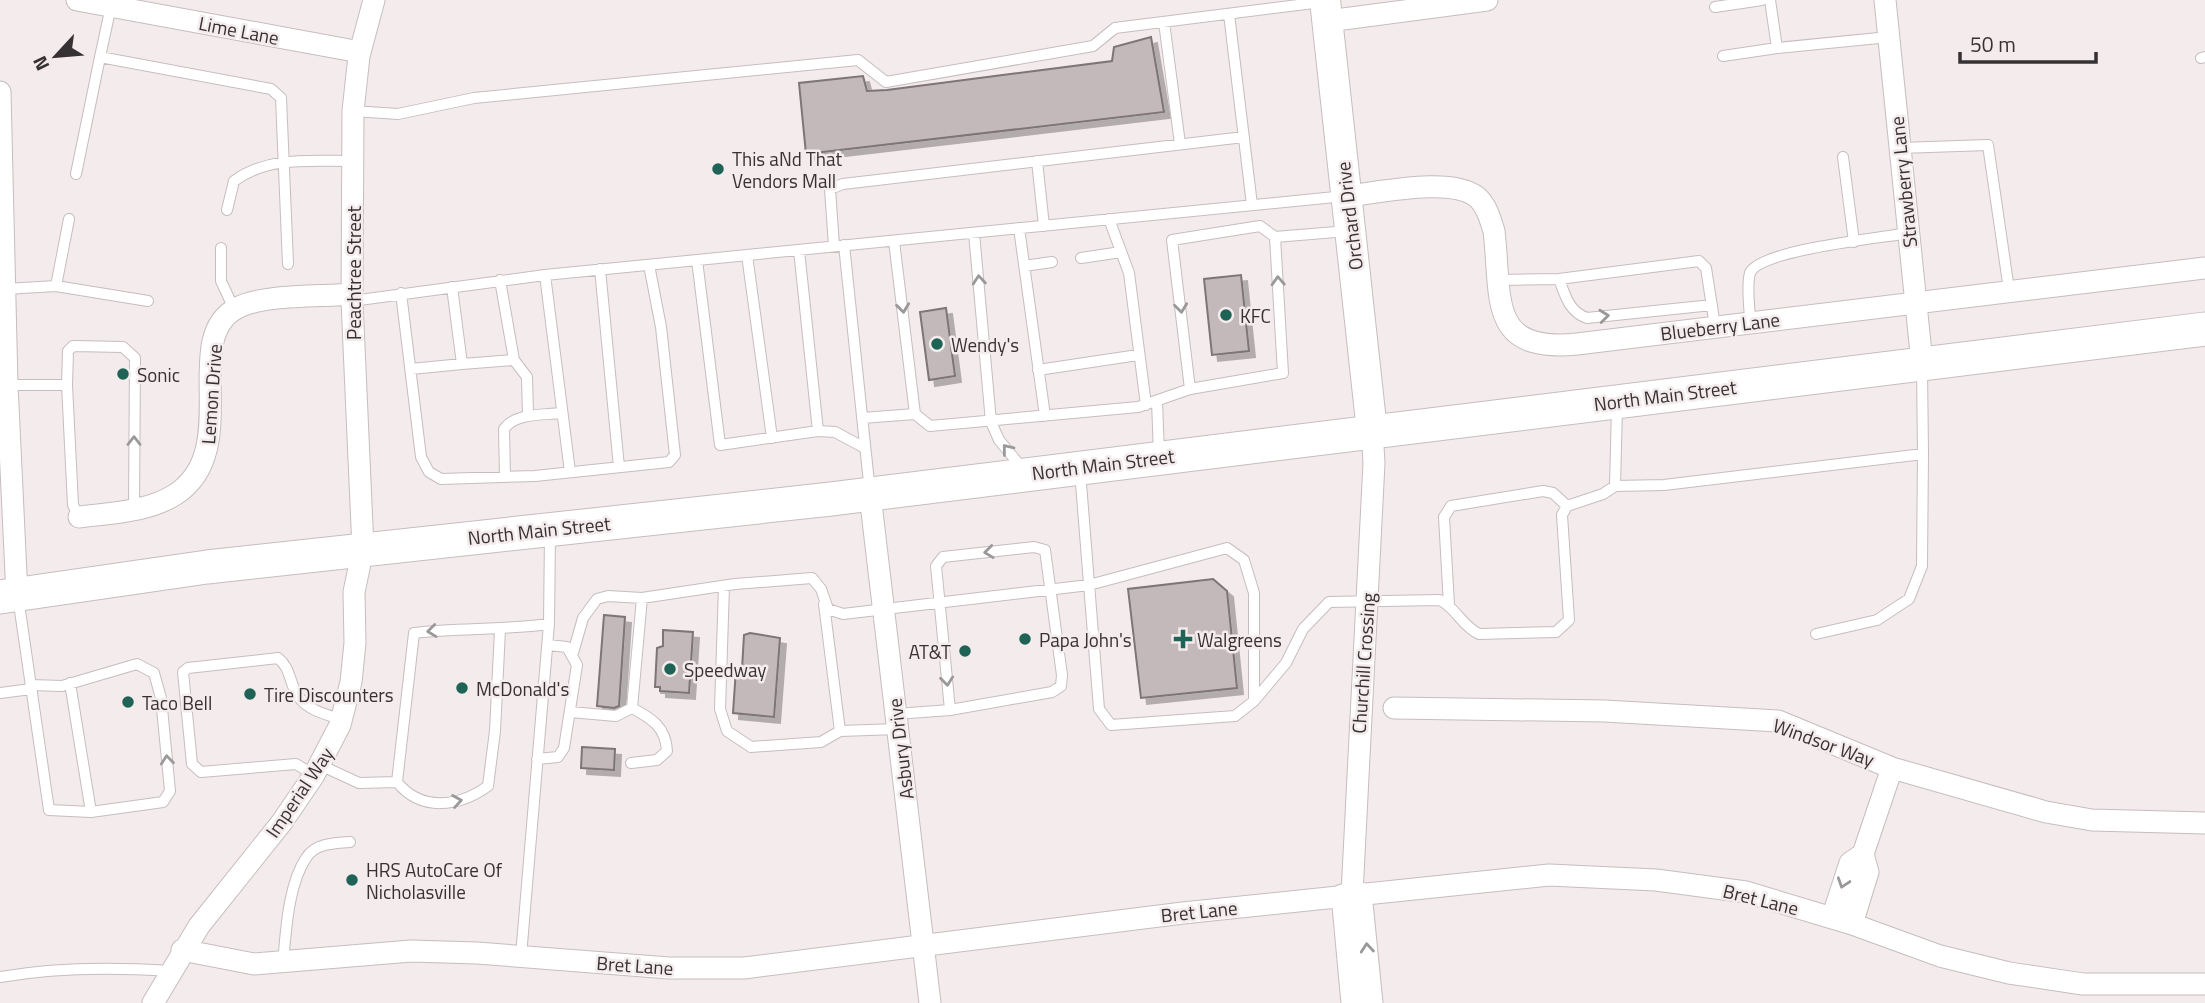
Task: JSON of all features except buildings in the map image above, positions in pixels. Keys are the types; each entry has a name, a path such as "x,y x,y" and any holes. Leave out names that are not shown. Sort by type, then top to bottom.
{"main road":[{"name":"North Main Street","path":"9,596 206,567 870,495 2205,329"}],"street":[{"name":"Lime Lane","path":"77,0 360,52"},
{"name":"Peachtree Street","path":"363,549 352,297 352,111 360,52 374,0"},
{"path":"1326,7 1487,0"},
{"name":"Strawberry Lane","path":"1885,0 1922,363"},
{"name":"Orchard Drive","path":"1326,7 1373,431"},
{"path":"0,92 5,289 3,385 9,596"},
{"name":"Blueberry Lane","path":"1346,196 1440,187 1466,191 1477,198 1490,218 1504,321 1510,330 1530,343 1577,344 1714,316 1750,322 2205,268"},
{"path":"234,309 262,300 352,297"},
{"name":"Lemon Drive","path":"79,517 134,509 176,495 198,472 206,457 211,422 212,347 215,331 234,309"},
{"name":"Churchill Crossing","path":"1352,894 1375,449 1373,431"},
{"name":"Asbury Drive","path":"870,495 930,1003"},
{"name":"Imperial Way","path":"153,1003 182,950 317,770 341,719 352,672 354,592 363,549"},
{"name":"Windsor Way","path":"1394,708 1605,711 1778,721 1892,768 2057,814 2092,820 2205,823"},
{"path":"1842,921 1850,863 1863,854 1892,768"},
{"name":"Bret Lane","path":"182,950 254,964 411,951 718,969 794,963 1352,894 1549,874 1616,878 1746,892 1842,921 1940,956 2009,972 2083,984 2205,984"},
{"path":"1352,894 1352,1003"},
{"path":"1352,894 1372,1003"}],"lane":[{"path":"1715,7 1762,0"},
{"path":"1770,0 1777,48"},
{"path":"76,174 111,6"},
{"path":"352,111 398,114 474,98 858,60 886,82 1093,46 1115,29 1229,14 1326,7"},
{"path":"1229,14 1252,205"},
{"path":"1164,22 1180,144"},
{"path":"1723,56 1889,37"},
{"path":"100,57 271,89 281,98 288,264"},
{"path":"870,495 830,189 843,184 1244,136"},
{"path":"1900,148 1988,145 2009,290"},
{"path":"1843,157 1854,242"},
{"path":"227,210 234,181 250,169 284,162 352,161"},
{"path":"1037,161 1044,226"},
{"path":"352,297 839,245 1346,196"},
{"path":"56,286 69,219"},
{"path":"1109,219 1129,273 1138,355 1152,403 1159,457"},
{"path":"1190,389 1172,240 1260,226 1275,237 1350,231"},
{"path":"1019,228 1045,416"},
{"path":"974,233 991,422 999,440 1027,474"},
{"path":"1750,322 1750,274 1759,262 1908,233"},
{"path":"862,418 915,414 930,426 991,422 1152,403 1190,389 1283,373 1275,237"},
{"path":"894,240 915,414"},
{"path":"221,248 221,281 234,309"},
{"path":"799,250 818,431"},
{"path":"1081,258 1121,252"},
{"path":"747,255 772,438"},
{"path":"697,260 720,445 818,431 835,432 865,448"},
{"path":"1498,281 1559,279 1699,261 1706,268 1714,316 1587,318 1577,315 1568,303 1559,279"},
{"path":"1024,266 1052,262"},
{"path":"401,293 421,457 429,472 441,479 505,477 669,463 675,456 661,327 649,265"},
{"path":"600,270 619,467"},
{"path":"545,275 560,413 570,472"},
{"path":"500,280 514,360 527,377 528,416"},
{"path":"5,289 56,286 148,301"},
{"path":"452,287 462,364"},
{"path":"79,517 73,505 67,385 68,351 73,346 123,347 135,358 134,509"},
{"path":"1038,370 1138,355"},
{"path":"411,369 514,360"},
{"path":"1816,634 1877,620 1909,599 1922,566 1922,363"},
{"path":"3,385 67,385"},
{"path":"1615,486 1618,401"},
{"path":"505,477 504,429 519,418 560,413"},
{"path":"1080,467 1099,709 1111,725 1235,716 1254,701 1286,663 1303,629 1329,603 1440,600 1448,605 1467,628 1479,634 1556,632 1569,620 1562,515 1567,506 1603,494 1615,486 1664,485 1923,454"},
{"path":"1448,605 1444,517 1451,506 1543,491 1553,493 1567,506"},
{"path":"521,956 548,645 550,528"},
{"path":"723,586 720,709 727,731 751,747 821,742 840,731 1052,692 1061,686 1062,676 1045,550 1034,547 943,557 936,566 950,710"},
{"path":"824,603 835,613 844,614 1089,585 1227,548 1244,560 1255,593 1254,701"},
{"path":"573,653 583,618 597,599 608,596 642,598 723,586 812,578 821,589 824,603 840,731"},
{"path":"0,693 31,687 62,686 137,664 155,673 161,698 170,790 163,802 91,812 49,810 31,687 9,596"},
{"path":"632,708 642,598"},
{"path":"500,630 495,731 488,786 471,799 440,803 410,797 397,782 414,633 463,627 500,630 549,624"},
{"path":"537,759 555,758 562,753 578,665 567,647 548,645"},
{"path":"341,719 317,712 299,698 286,664 278,658 188,668 183,672 192,764 201,772 296,764 359,783 397,782"},
{"path":"70,683 91,812"},
{"path":"570,712 616,716 632,708"},
{"path":"631,763 657,760 667,751 667,737 654,720 632,708"},
{"path":"283,963 288,910 306,856 326,843 350,842"},
{"path":"0,976 110,967 170,971"}],"place":[{"name":"This aNd That Vendors Mall","path":"718,169"},
{"name":"KFC","path":"1226,315"},
{"name":"Wendy's","path":"937,344"},
{"name":"Sonic","path":"123,374"},
{"name":"Papa John's","path":"1025,639"},
{"name":"Walgreens","path":"1183,639"},
{"name":"AT&T","path":"965,651"},
{"name":"Speedway","path":"670,669"},
{"name":"McDonald's","path":"462,688"},
{"name":"Tire Discounters","path":"250,694"},
{"name":"Taco Bell","path":"128,702"},
{"name":"HRS AutoCare Of Nicholasville","path":"352,880"}]}
